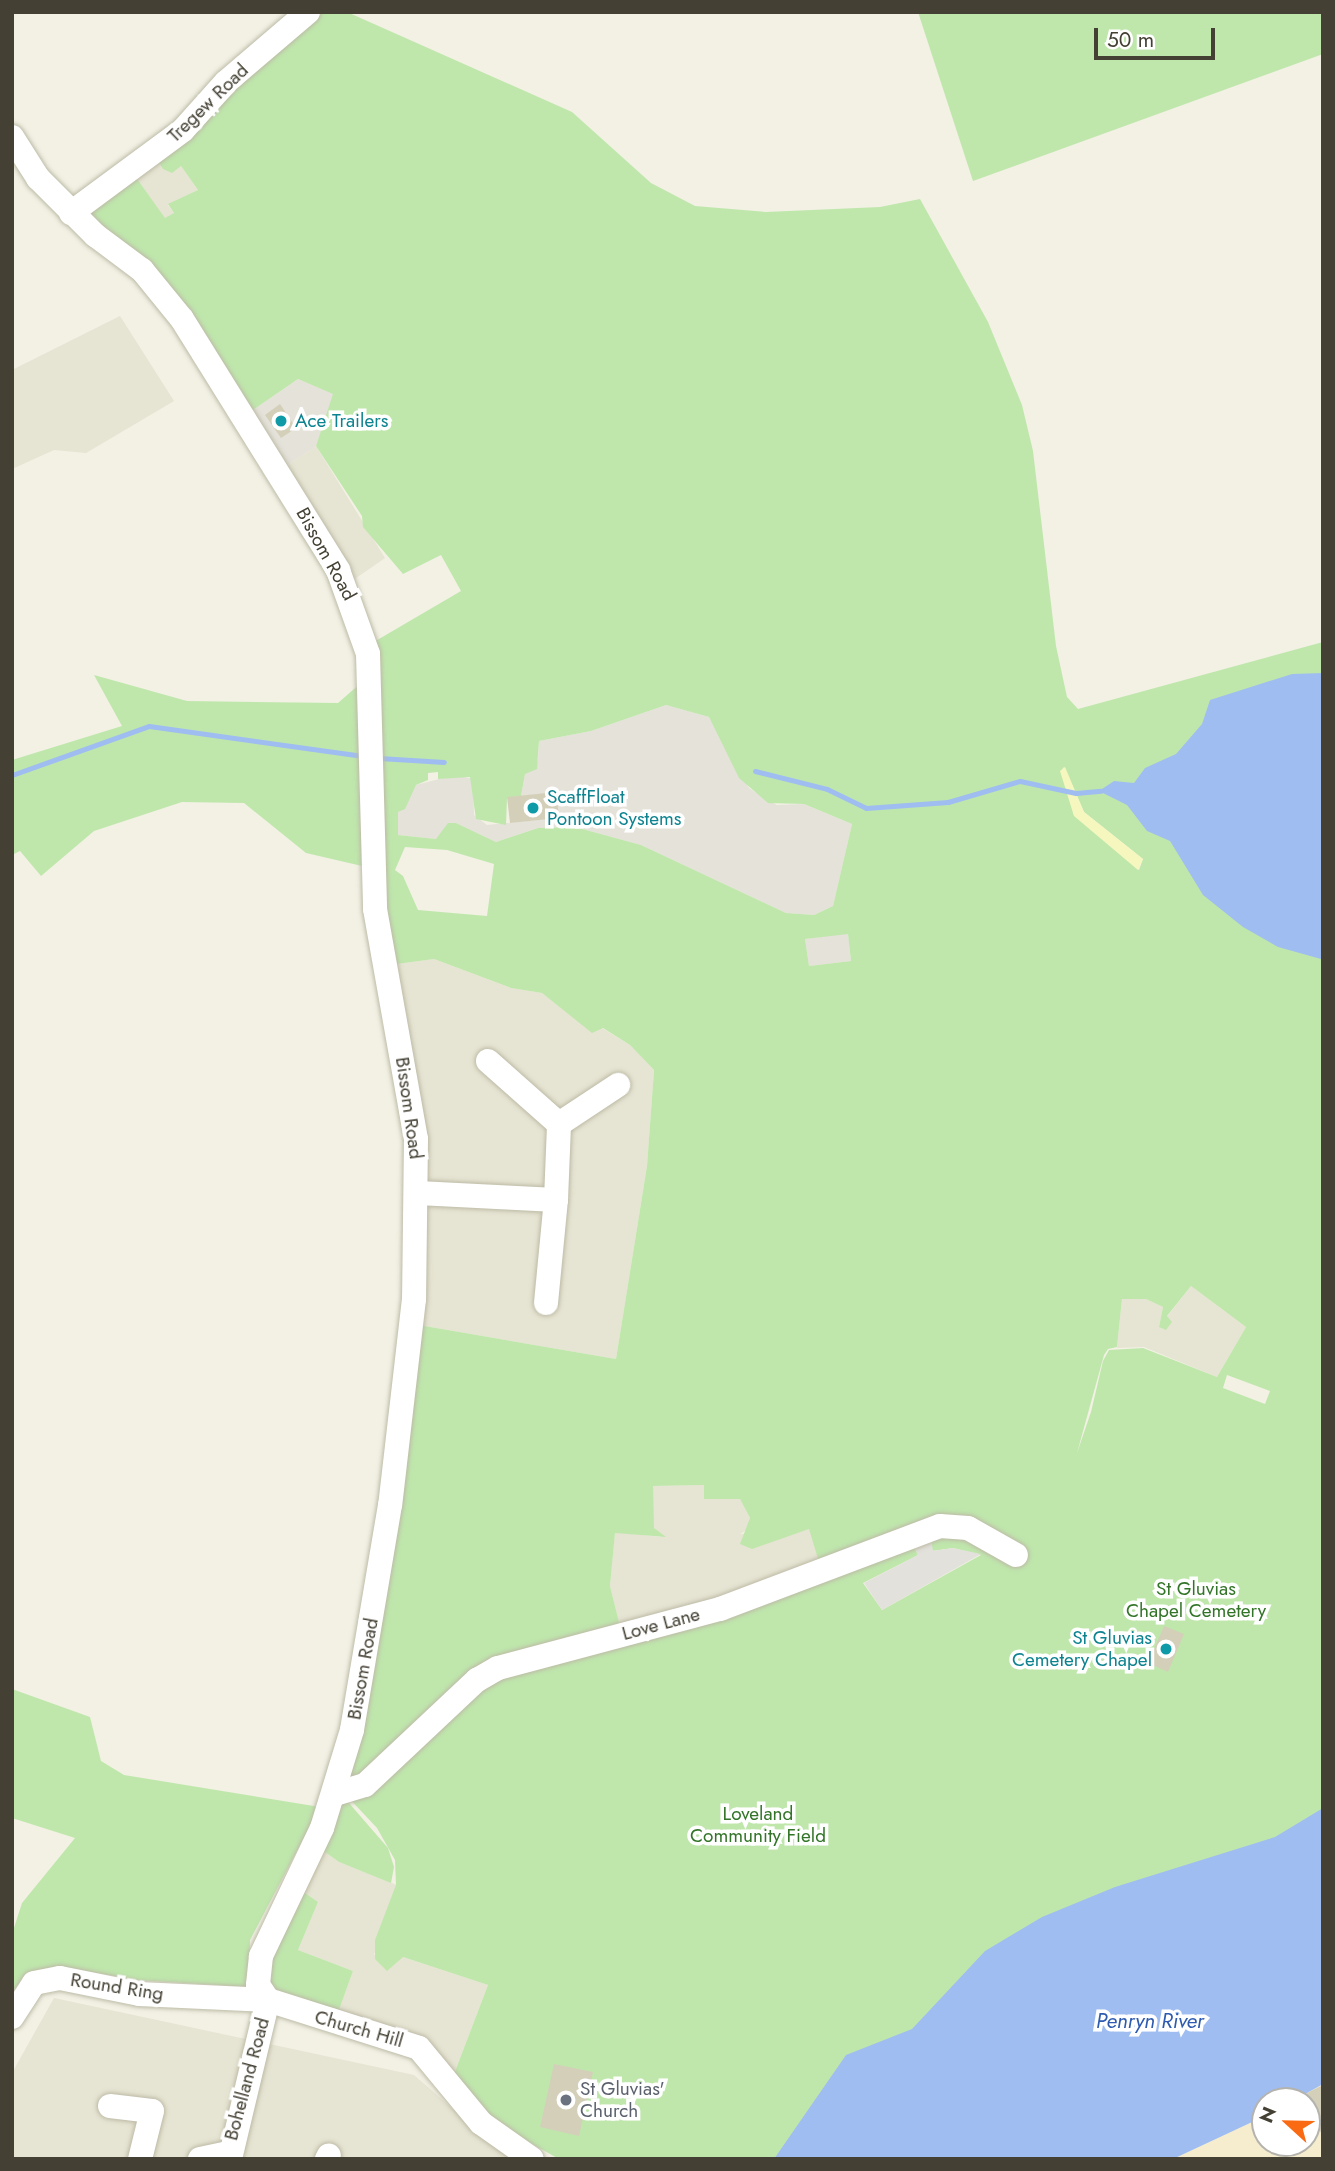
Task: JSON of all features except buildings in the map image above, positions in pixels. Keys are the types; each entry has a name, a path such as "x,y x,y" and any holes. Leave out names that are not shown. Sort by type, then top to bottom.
{"street":[{"name":"Tregew Road","path":"71,213 183,130 226,82 308,12"},
{"name":"Bissom Road","path":"12,137 38,178 71,213 166,297 338,570 368,654 376,926 410,1096 418,1193 412,1320 390,1505 357,1705 335,1794 261,1956 258,1985 268,2000"},
{"path":"488,1061 559,1124"},
{"path":"559,1124 618,1085"},
{"path":"546,1303 556,1200 559,1124"},
{"path":"418,1193 556,1200"},
{"name":"Love Lane","path":"335,1794 365,1785 477,1680 498,1668 720,1609 940,1526 968,1528 1016,1555"},
{"name":"Round Ring","path":"12,2017 34,1983 60,1978 139,1994 268,2000"},
{"name":"Bohelland Road","path":"229,2156 268,2000"},
{"name":"Church Hill","path":"268,2000 419,2048 481,2123 532,2159"},
{"path":"110,2106 152,2111 140,2159"},
{"path":"200,2159 229,2156"}],"shaded area":[{"path":"153,154 163,168 181,166 198,190 168,205 174,213 165,219 130,169"},
{"path":"120,316 174,401 86,453 54,450 12,469 12,370"},
{"path":"298,379 334,394 316,446 279,471 244,416"},
{"path":"316,446 385,558 346,585 279,471"},
{"path":"666,705 709,717 749,788 764,798 777,805 804,804 852,824 833,906 814,915 786,913 641,845 575,827 538,828 496,842 456,823 436,839 398,835 398,812 416,785 455,775 473,779 474,815 487,825 558,818 556,793 521,796 525,774 538,760 539,741 591,731"},
{"path":"848,933 851,961 809,966 805,939"},
{"path":"434,959 511,988 542,993 592,1032 602,1028 630,1045 654,1070 647,1166 616,1359 413,1324 419,1214 382,966"},
{"path":"1191,1286 1246,1327 1217,1377 1144,1347 1117,1348 1122,1299 1146,1299 1163,1307 1159,1327"},
{"path":"704,1485 705,1499 740,1499 750,1518 748,1529 740,1534 810,1529 822,1572 622,1634 610,1586 615,1532 661,1537 653,1526 653,1486"},
{"path":"930,1533 933,1551 953,1548 981,1554 882,1610 864,1583 918,1555 911,1541"},
{"path":"315,1845 339,1862 397,1885 374,1955 403,1957 488,1985 451,2082 434,2060 335,2021 353,1971 298,1950 318,1902 295,1886"},
{"path":"54,1998 414,2075 510,2159 12,2159 12,2073"},
{"path":"1323,2084 1323,2159 1173,2159 1251,2123 1251,2157 1321,2157 1321,2087 1318,2087"}],"green space":[{"path":"309,12 347,12 572,112 651,183 695,206 766,212 880,207 920,199 988,322 1022,405 1033,451 1056,646 1067,697 1078,709 1323,642 1323,836 1272,843 1251,854 1233,853 1203,838 1181,802 1142,792 1102,791 1182,807 1200,842 1238,859 1255,860 1283,847 1323,842 1323,2033 1163,2131 1101,2134 1054,2159 559,2159 516,2135 513,2144 484,2123 451,2082 488,1985 403,1957 387,1971 375,1959 375,1940 396,1885 395,1860 377,1828 345,1794 351,1794 365,1786 459,1702 484,1676 722,1609 911,1540 918,1555 863,1583 882,1610 981,1555 953,1548 932,1551 931,1530 948,1526 980,1532 958,1524 939,1525 822,1572 809,1529 752,1549 740,1544 750,1518 740,1499 704,1499 704,1485 653,1486 654,1528 666,1537 615,1533 610,1586 622,1634 483,1675 364,1784 336,1793 385,1547 413,1324 616,1359 647,1166 654,1070 630,1045 603,1028 592,1033 542,993 511,988 434,959 382,966 373,880 367,646 461,591 441,555 403,574 363,527 362,516 316,446 333,394 298,379 244,416 167,296 143,269 71,213 130,169 165,218 174,213 168,204 198,190 181,166 172,173 163,169 158,161 168,155 162,147","holes":["666,705 709,717 739,778 768,803 804,804 852,824 833,906 814,915 786,913 641,845 575,827 538,828 496,842 456,823 448,823 436,839 398,835 398,812 405,809 416,785 428,780 428,773 438,772 438,779 470,777 476,819 506,825 507,798 521,796 525,774 537,769 539,741 591,731","1064,767 1084,812 1143,859 1139,870 1074,815 1061,771","405,847 447,850 494,864 487,916 418,910 403,876 395,870","848,934 851,961 809,966 805,939","1191,1286 1246,1327 1217,1377 1143,1348 1109,1350 1103,1361 1091,1412 1077,1453 1104,1355 1108,1349 1117,1347 1122,1299 1146,1299 1163,1307 1159,1327 1166,1330 1172,1322 1167,1316","1227,1375 1270,1391 1265,1404 1223,1388"]},
{"path":"918,12 1323,12 1323,54 973,181"},
{"path":"94,675 187,701 338,703 362,682 362,866 306,853 244,803 182,802 94,831 41,876 20,851 12,855 12,760 122,726"},
{"path":"12,1689 90,1717 101,1761 124,1775 320,1807 250,1940 249,1987 137,1980 57,1966 26,1973 12,1993 12,1934 22,1903 75,1838 12,1818"},
{"path":"342,1795 388,1848 394,1867 391,1883 339,1862 315,1845"},
{"path":"295,1886 318,1902 298,1950 353,1971 335,2021 260,1989"}],"sand":[{"path":"1065,767 1084,812 1143,859 1138,870 1074,816 1060,771"}],"water":[{"path":"1323,673 1321,959 1278,947 1243,927 1203,895 1170,841 1147,831 1127,805 1099,791 1114,781 1134,783 1145,768 1176,754 1202,724 1210,700 1292,674"},
{"name":"Penryn River","path":"1323,1808 1323,2084 1318,2087 1251,2087 1251,2123 1173,2159 774,2159 846,2055 912,2029 985,1951 1042,1917 1115,1887 1275,1837"}],"waterway":[{"path":"12,775 149,726 363,756"},
{"path":"379,758 444,762"},
{"path":"755,771 827,789 866,808 948,802 1020,781 1076,793 1101,791"}],"place":[{"name":"Ace Trailers","path":"281,421"},
{"name":"ScaffFloat Pontoon Systems","path":"533,808"},
{"name":"St Gluvias Cemetery Chapel","path":"1166,1649"},
{"name":"St Gluvias' Church","path":"566,2100"}],"park label":[{"name":"St Gluvias Chapel Cemetery","path":"1196,1600"},
{"name":"Loveland Community Field","path":"758,1825"}]}
